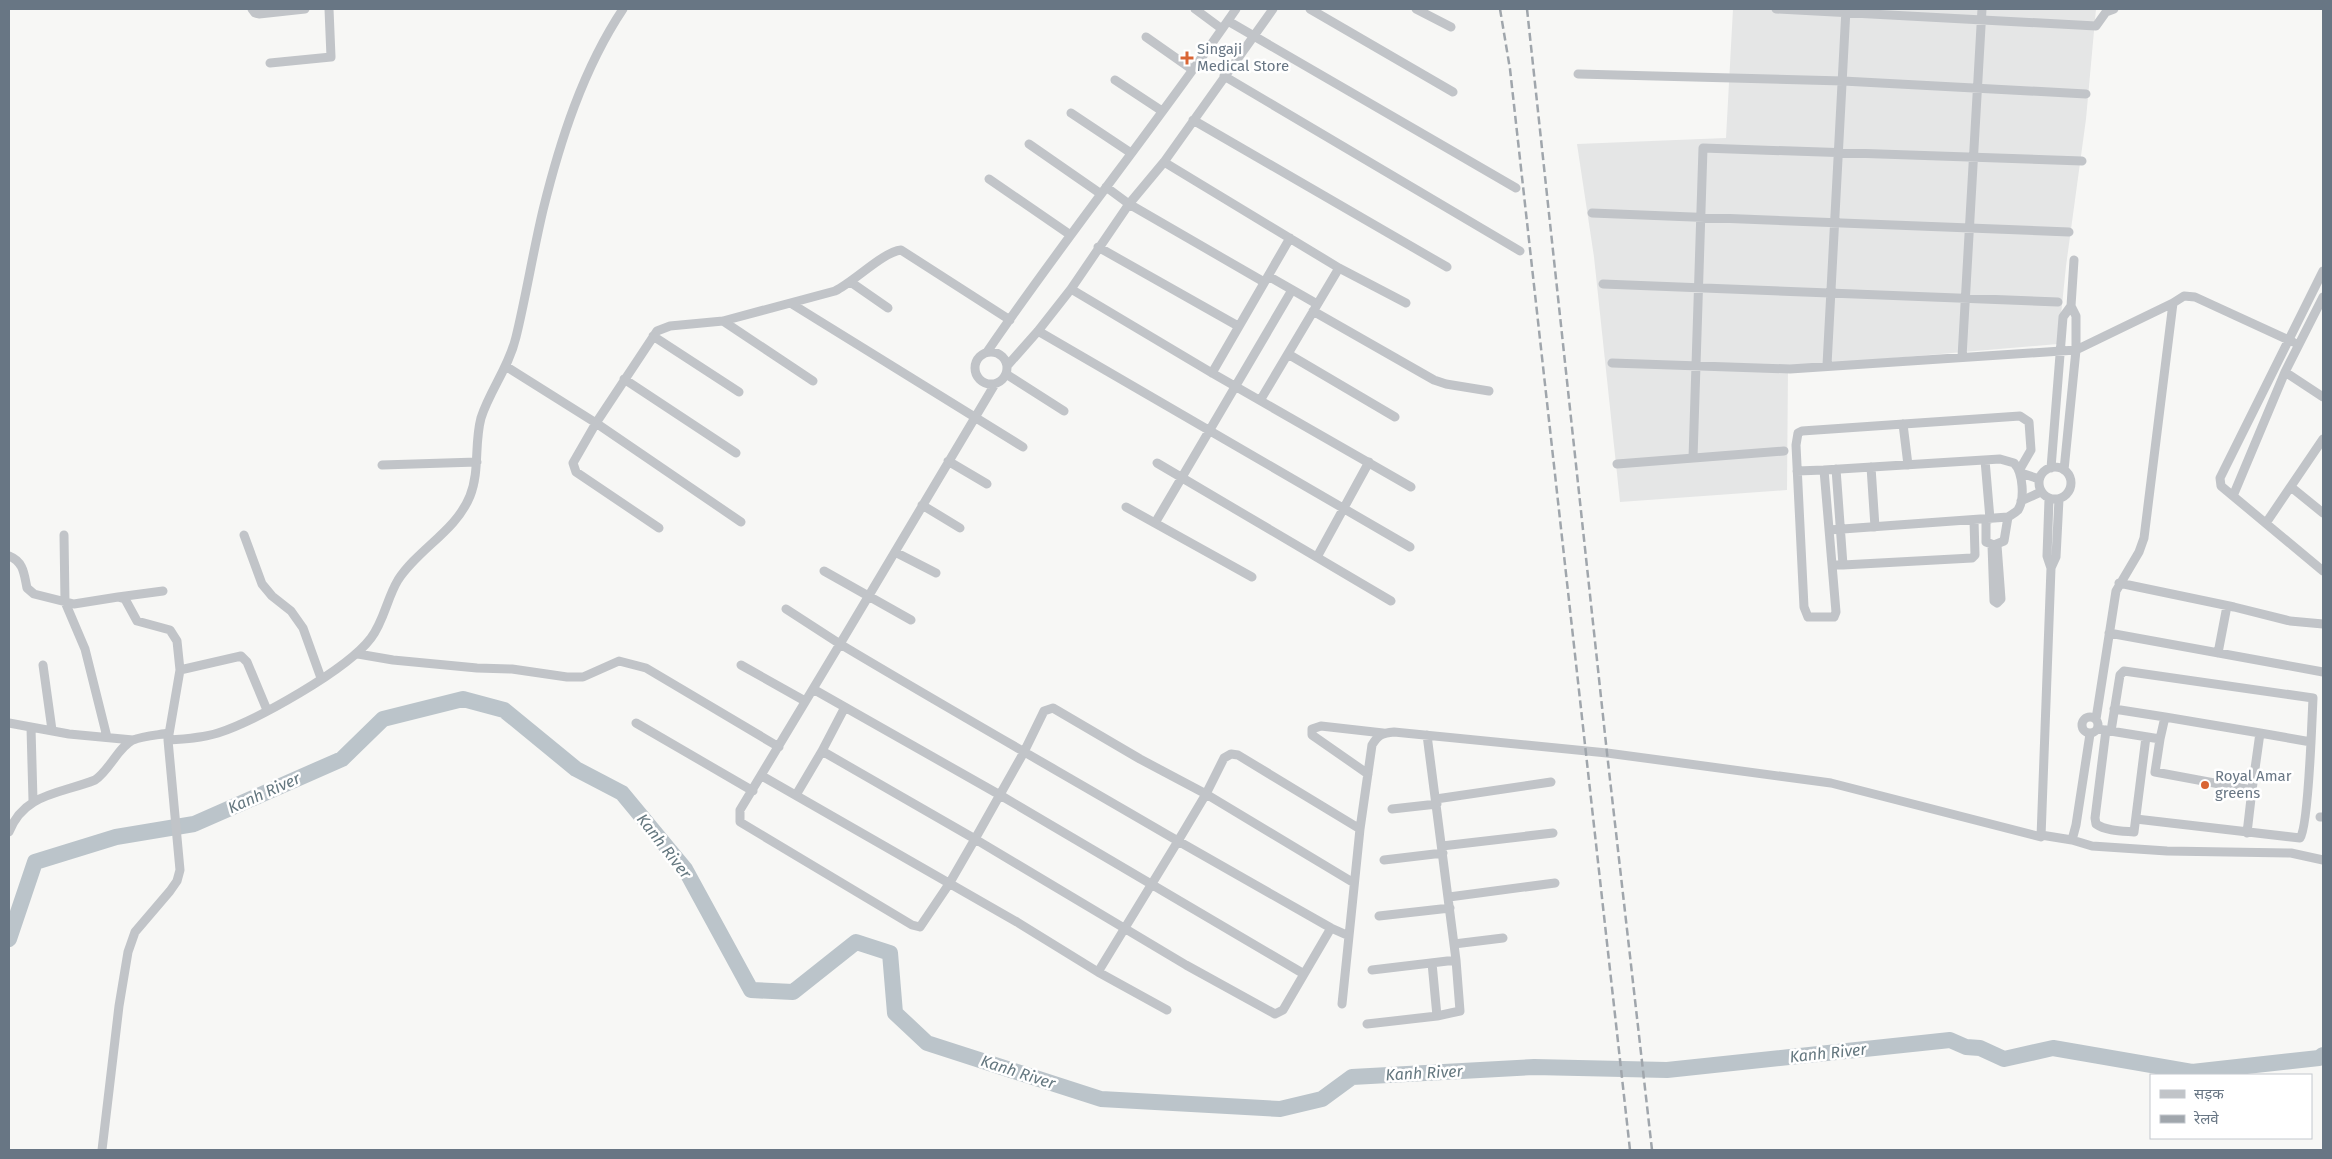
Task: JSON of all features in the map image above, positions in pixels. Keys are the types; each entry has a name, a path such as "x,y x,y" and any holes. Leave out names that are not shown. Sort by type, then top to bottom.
{"street":[{"path":"252,9 255,13 259,14 305,9"},
{"path":"270,63 331,57 329,9"},
{"path":"9,723 31,728 133,740 215,734 236,727 267,710 358,654 372,636 396,583 408,565 443,533 462,511 475,482 481,420 487,403 506,367 516,339 543,210 575,105 594,60 623,9"},
{"path":"1195,9 1225,25 1254,36 1516,188"},
{"path":"994,384 983,382 976,374 974,368 978,358 987,352 1069,234 1104,191 1194,70 1236,9"},
{"path":"1273,9 1164,162 1129,204 1071,289 1006,370 1001,380 994,384 740,810 740,822 912,925 920,927 924,924 975,839 1024,752 1044,710 1057,708 1140,759 1206,794 1354,883"},
{"path":"1310,9 1452,92"},
{"path":"1416,9 1452,28"},
{"path":"1776,9 1846,10 2096,26 2106,12 2114,9"},
{"path":"1962,357 1982,9"},
{"path":"1827,365 1846,10"},
{"path":"1146,37 1194,70"},
{"path":"1578,74 1843,80 2086,94"},
{"path":"1224,76 1520,251"},
{"path":"1115,80 1162,111"},
{"path":"1071,113 1131,153"},
{"path":"1193,120 1447,267"},
{"path":"1029,144 1104,191 1266,279 1292,290 1315,308 1434,380 1454,386 1489,392"},
{"path":"1693,458 1703,148 2082,161"},
{"path":"1164,162 1339,268 1406,303"},
{"path":"990,179 1069,234"},
{"path":"1592,213 2068,232"},
{"path":"1212,373 1290,238"},
{"path":"1098,247 1238,326"},
{"path":"659,528 576,472 573,463 596,422 624,379 653,336 662,328 724,321 835,291 852,283 886,256 901,250 1010,320"},
{"path":"2064,470 2076,350 2076,316 2071,306 2074,260"},
{"path":"1261,400 1339,268"},
{"path":"2323,271 2220,478 2221,486 2323,571"},
{"path":"852,283 888,308"},
{"path":"1603,284 2058,302"},
{"path":"1071,289 1212,373 1411,487"},
{"path":"1155,523 1292,290"},
{"path":"1612,363 1790,369 1827,365 2076,350 2184,296 2195,297 2290,340 2299,346"},
{"path":"2233,496 2286,372 2323,297"},
{"path":"2146,737 2134,832 2096,824 2101,731 2096,719 2116,591 2139,552 2144,538 2172,303"},
{"path":"792,304 1023,446"},
{"path":"2051,468 2063,317 2071,306"},
{"path":"724,321 813,381"},
{"path":"1038,331 1410,547"},
{"path":"653,336 738,392"},
{"path":"987,352 1000,354 1006,370 1064,411"},
{"path":"1288,354 1395,418"},
{"path":"506,367 596,422 741,522"},
{"path":"2286,372 2323,396"},
{"path":"624,379 736,452"},
{"path":"1824,470 1835,613 1834,617 1808,617 1804,607 1797,471 1796,438 1802,431 2020,416 2025,418 2030,428 2031,450 2020,471 2021,501 2018,509 2008,517 1829,530"},
{"path":"1903,424 1908,465"},
{"path":"2266,523 2322,443"},
{"path":"1618,464 1784,451"},
{"path":"1985,460 1988,519 1985,539 1987,544 1994,545 2004,542 2008,517"},
{"path":"1797,471 2009,460 2020,471 2039,479"},
{"path":"948,461 986,484"},
{"path":"382,465 477,462"},
{"path":"1317,557 1369,462"},
{"path":"1157,464 1391,601"},
{"path":"1871,467 1875,527"},
{"path":"2051,468 2064,470 2068,473 2071,484 2068,494 2059,499 2049,499 2041,492 2039,479 2043,472 2051,468"},
{"path":"1836,469 1843,565"},
{"path":"2291,487 2323,513"},
{"path":"2021,501 2041,492"},
{"path":"2041,835 2051,568 2047,556 2049,499"},
{"path":"2051,568 2056,557 2059,499"},
{"path":"922,505 960,528"},
{"path":"1126,507 1252,577"},
{"path":"1832,565 1972,558 1976,555 1974,520"},
{"path":"64,535 65,602 85,649 107,737"},
{"path":"244,535 262,584 272,596 291,611 303,628 321,678"},
{"path":"1994,545 1997,581"},
{"path":"895,552 936,573"},
{"path":"9,556 15,559 22,567 28,591 65,602 74,604 163,591"},
{"path":"824,571 911,620"},
{"path":"2120,583 2290,621 2323,624"},
{"path":"102,1150 119,1006 128,952 135,932 177,881 180,870 168,736 180,670 177,641 170,630 137,620 129,603 118,597"},
{"path":"2218,653 2227,606"},
{"path":"786,609 840,644 1024,752 1330,928 1349,936"},
{"path":"2109,633 2323,672"},
{"path":"358,654 393,660 477,668 512,668 567,677 584,677 619,661 628,662 646,668 779,747"},
{"path":"180,670 241,656 247,662 267,710"},
{"path":"43,665 52,730"},
{"path":"741,665 805,701"},
{"path":"2072,840 2101,731 2114,709 2120,675 2124,671 2311,697 2314,701 2301,837 2136,819"},
{"path":"813,689 1000,795 1304,974"},
{"path":"796,796 845,707"},
{"path":"2114,709 2311,742"},
{"path":"2165,717 2155,772 2252,790"},
{"path":"2096,719 2088,718 2082,724 2084,731 2101,731 2160,739"},
{"path":"636,723 753,790"},
{"path":"1368,774 1312,735 1312,729 1321,726 1607,752 1831,783 2041,837 2041,835 2072,840 2092,846 2166,851 2290,853 2323,860"},
{"path":"31,728 33,800"},
{"path":"1342,1004 1360,829 1372,745 1377,736 1383,732"},
{"path":"2247,832 2260,733"},
{"path":"1367,1024 1438,1016 1460,1011 1443,849 1427,735"},
{"path":"9,832 16,816 33,800 95,780 103,775 122,749 133,740"},
{"path":"822,751 1066,894 1126,927 1186,965 1276,1014 1284,1010 1330,928"},
{"path":"1098,972 1206,794 1224,758 1231,754 1238,755 1360,829"},
{"path":"762,776 1166,1010"},
{"path":"1392,809 1551,782"},
{"path":"1384,860 1443,849 1553,833"},
{"path":"1448,897 1555,883"},
{"path":"1379,916 1450,908"},
{"path":"1454,944 1502,938"},
{"path":"1372,970 1456,960"},
{"path":"1432,963 1438,1016"}],"shaded area":[{"path":"1733,9 2096,9 2086,119 2066,266 2058,344 1788,367 1787,490 1620,502 1594,257 1577,144 1726,138"}],"waterway":[{"name":"Kanh River","path":"9,939 35,862 116,837 194,824 342,759 383,719 463,699 504,710 576,769 622,793 685,869 751,990 793,992 856,942 890,953 895,1013 927,1043 1101,1099 1280,1109 1322,1099 1352,1077 1534,1067 1667,1070 1950,1040 1966,1047 1980,1048 2004,1059 2053,1048 2192,1072 2319,1058 2323,1055"}],"railway":[{"path":"1500,9 1510,69 1630,1150"},
{"path":"1527,9 1652,1150"}],"place":[{"name":"Singaji Medical Store","path":"1187,58"},
{"name":"Royal Amar greens","path":"2205,785"}]}
